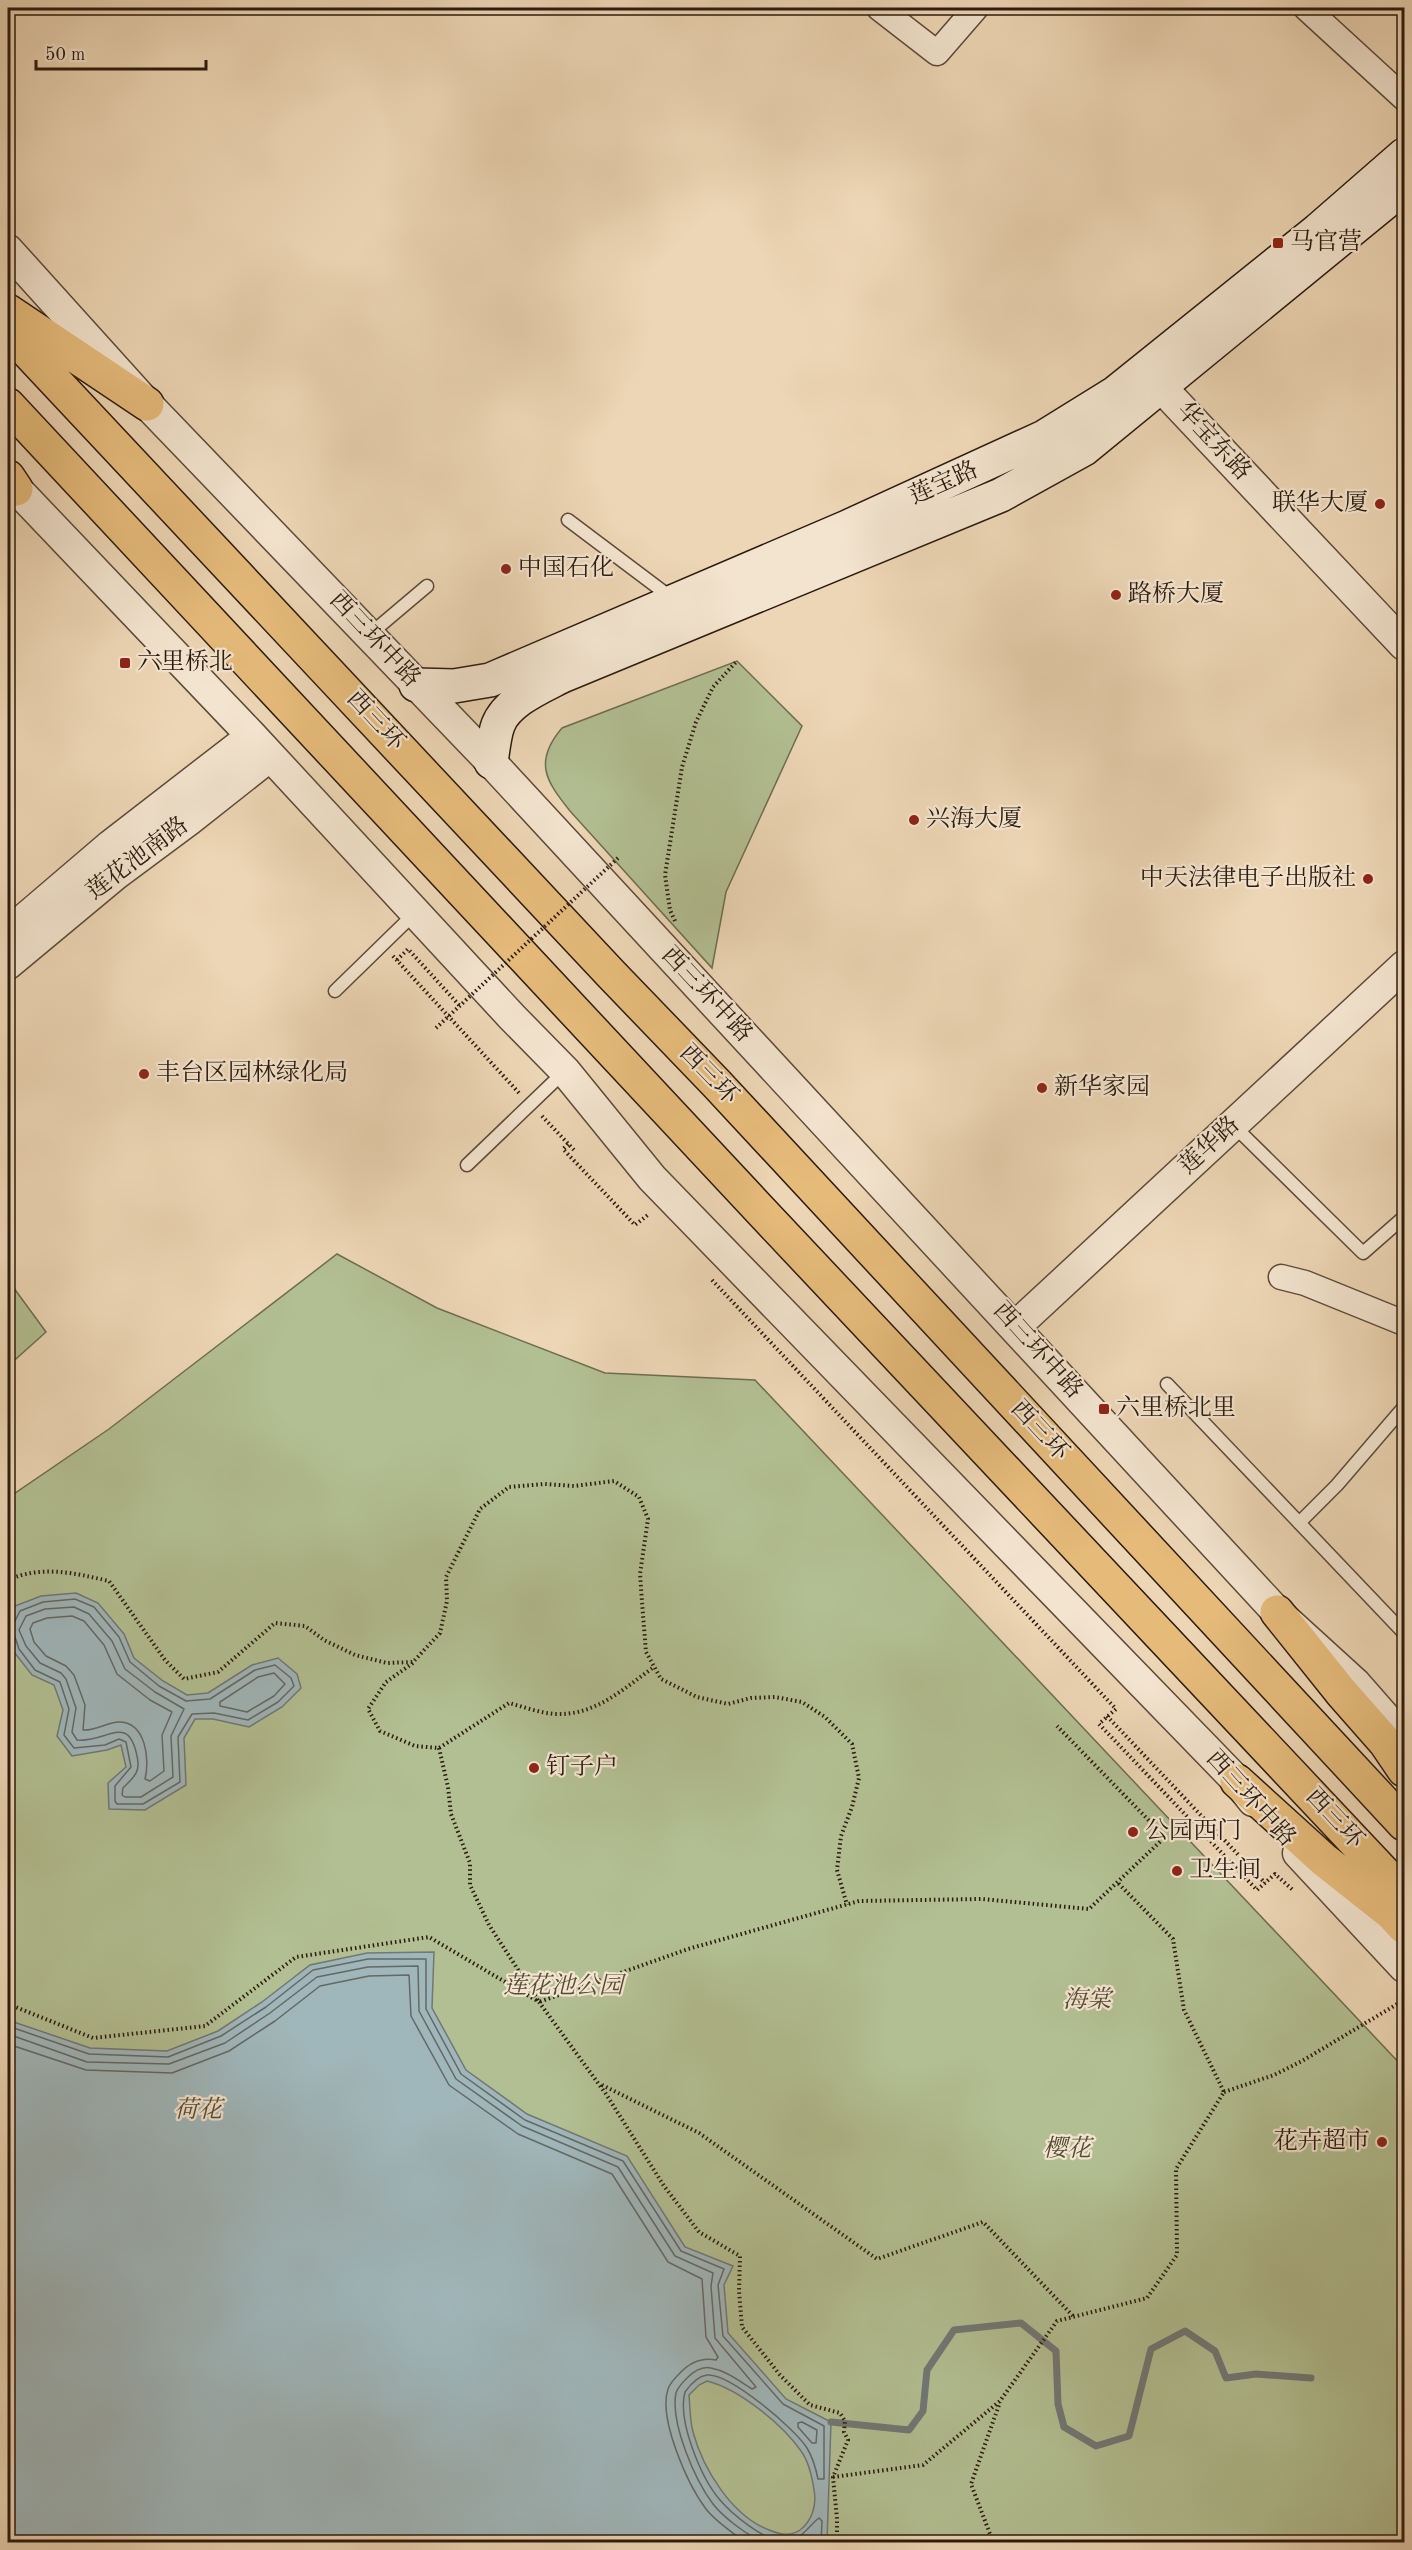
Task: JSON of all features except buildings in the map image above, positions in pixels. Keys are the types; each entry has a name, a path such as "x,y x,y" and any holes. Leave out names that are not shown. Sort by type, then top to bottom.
{"highway":[{"path":"8,311 147,404"},
{"name":"西三环","path":"8,331 612,975 717,1083 1404,1824"},
{"name":"西三环","path":"8,405 761,1211 1404,1894"},
{"path":"1277,1612 1341,1692 1385,1742 1404,1770"},
{"path":"1237,1781 1324,1860 1391,1913 1404,1927"}],"main road":[{"name":"莲宝路","path":"491,762 498,724 508,710 528,694 562,676 1001,495 1084,449 1153,378 1404,155"},
{"name":"莲宝路","path":"416,685 454,686 490,680 676,602 1033,442 1114,393 1153,378 1404,187"}],"street":[{"path":"879,8 938,53 976,8"},
{"path":"1306,8 1404,98"},
{"name":"西三环中路","path":"8,250 147,404 491,762 1277,1612 1356,1684 1404,1739"},
{"name":"华宝东路","path":"1153,378 1404,645"},
{"name":"西三环中路","path":"10,482 565,1071 652,1178 1237,1781 1267,1820 1404,1967"},
{"name":"莲花池南路","path":"8,933 111,845 261,746"},
{"name":"莲花池南路","path":"8,964 115,875 189,820 261,746"},
{"name":"莲华路","path":"1015,1327 1404,966"},
{"path":"1281,1277 1305,1283 1404,1323"}],"lane":[{"path":"568,520 676,602"},
{"path":"369,635 427,586"},
{"path":"335,991 415,913"},
{"path":"467,1165 565,1071"},
{"path":"1233,1125 1363,1253 1404,1217"},
{"path":"1167,1384 1404,1633"},
{"path":"1299,1523 1337,1485 1404,1407"}],"path":[{"path":"677,927 670,910 665,875 682,767 696,722 713,687 737,661"},
{"path":"436,1028 618,858"},
{"path":"382,946 574,1150"},
{"path":"397,960 408,949 460,1006"},
{"path":"568,1144 563,1149 635,1225 648,1213 656,1221"},
{"path":"705,1274 1116,1709 1099,1724 1257,1890 1275,1874 1301,1896"},
{"path":"654,1667 607,1701 577,1714 553,1714 509,1703 439,1748 415,1746 380,1731 368,1709 386,1682 413,1662 440,1633 447,1601 446,1577 480,1509 509,1487 545,1484 574,1486 614,1481 639,1497 648,1519 640,1574 646,1652 661,1679 698,1697 728,1704 763,1698 802,1702 825,1717 852,1744 859,1778 852,1807 841,1836 837,1870 847,1905"},
{"path":"8,1580 26,1572 51,1571 109,1581 165,1660 184,1679 218,1672 275,1623 305,1626 324,1640 355,1655 387,1663 413,1662"},
{"path":"1107,1716 1265,1883"},
{"path":"539,2002 688,1949 859,1901 982,1899 1089,1909 1165,1837 1057,1726"},
{"path":"439,1748 448,1787 451,1814 470,1863 470,1885 489,1925 539,2002 599,2084 664,2186 699,2232 740,2256 739,2291 742,2327 780,2374 810,2405 840,2413 845,2421 844,2432 848,2440 833,2477 837,2542"},
{"path":"1117,1882 1173,1939 1184,2010 1224,2092"},
{"path":"8,2004 93,2038 205,2026 296,1957 429,1936 539,2002"},
{"path":"993,2542 970,2484 1000,2401 1056,2321 1147,2298 1176,2255 1176,2169 1224,2092 1274,2075 1302,2061 1404,2000"},
{"path":"599,2084 699,2133 877,2259 983,2222 1073,2317"},
{"path":"833,2477 923,2464 1000,2401"}],"green space":[{"path":"737,661 802,726 726,892 712,968 570,811 549,781 545,761 553,740 562,728"},
{"name":"莲花池公园","path":"337,1254 437,1308 605,1373 755,1380 1404,2068 1404,2542 8,2542 8,1498 109,1429"},
{"path":"8,1280 46,1332 8,1366"}],"water":[{"path":"76,1593 98,1603 124,1634 134,1658 163,1681 187,1695 208,1693 252,1665 278,1658 297,1674 301,1688 282,1707 249,1727 213,1719 195,1719 184,1738 186,1785 145,1810 109,1809 108,1783 126,1767 121,1745 107,1750 72,1756 57,1736 63,1710 54,1685 32,1675 14,1652 8,1624 15,1606 41,1596"},
{"path":"434,1952 432,2008 466,2070 527,2114 627,2156 685,2247 733,2266 724,2285 728,2333 786,2399 831,2422 827,2542 8,2542 8,2020 90,2048 167,2051 218,2031 262,2002 310,1965 367,1953","holes":["707,2381 719,2385 759,2409 783,2430 804,2455 811,2474 815,2501 808,2522 800,2530 792,2534 784,2534 756,2523 731,2503 712,2476 692,2428 689,2395"]}],"waterway":[{"path":"831,2422 909,2430 923,2411 927,2370 954,2330 1021,2323 1056,2351 1058,2404 1064,2427 1096,2446 1129,2436 1151,2349 1185,2331 1215,2351 1226,2378 1256,2374 1311,2378"}],"place":[{"name":"马官营","path":"1278,243"},
{"name":"联华大厦","path":"1380,504"},
{"name":"中国石化","path":"506,569"},
{"name":"路桥大厦","path":"1116,595"},
{"name":"六里桥北","path":"125,663"},
{"name":"兴海大厦","path":"914,820"},
{"name":"中天法律电子出版社","path":"1368,879"},
{"name":"丰台区园林绿化局","path":"144,1074"},
{"name":"新华家园","path":"1042,1088"},
{"name":"六里桥北里","path":"1104,1409"},
{"name":"钉子户","path":"534,1768"},
{"name":"公园西门","path":"1133,1832"},
{"name":"卫生间","path":"1177,1871"},
{"name":"花卉超市","path":"1382,2142"}],"park label":[{"name":"海棠","path":"1087,2001"},
{"name":"荷花","path":"198,2111"},
{"name":"樱花","path":"1067,2150"}]}
